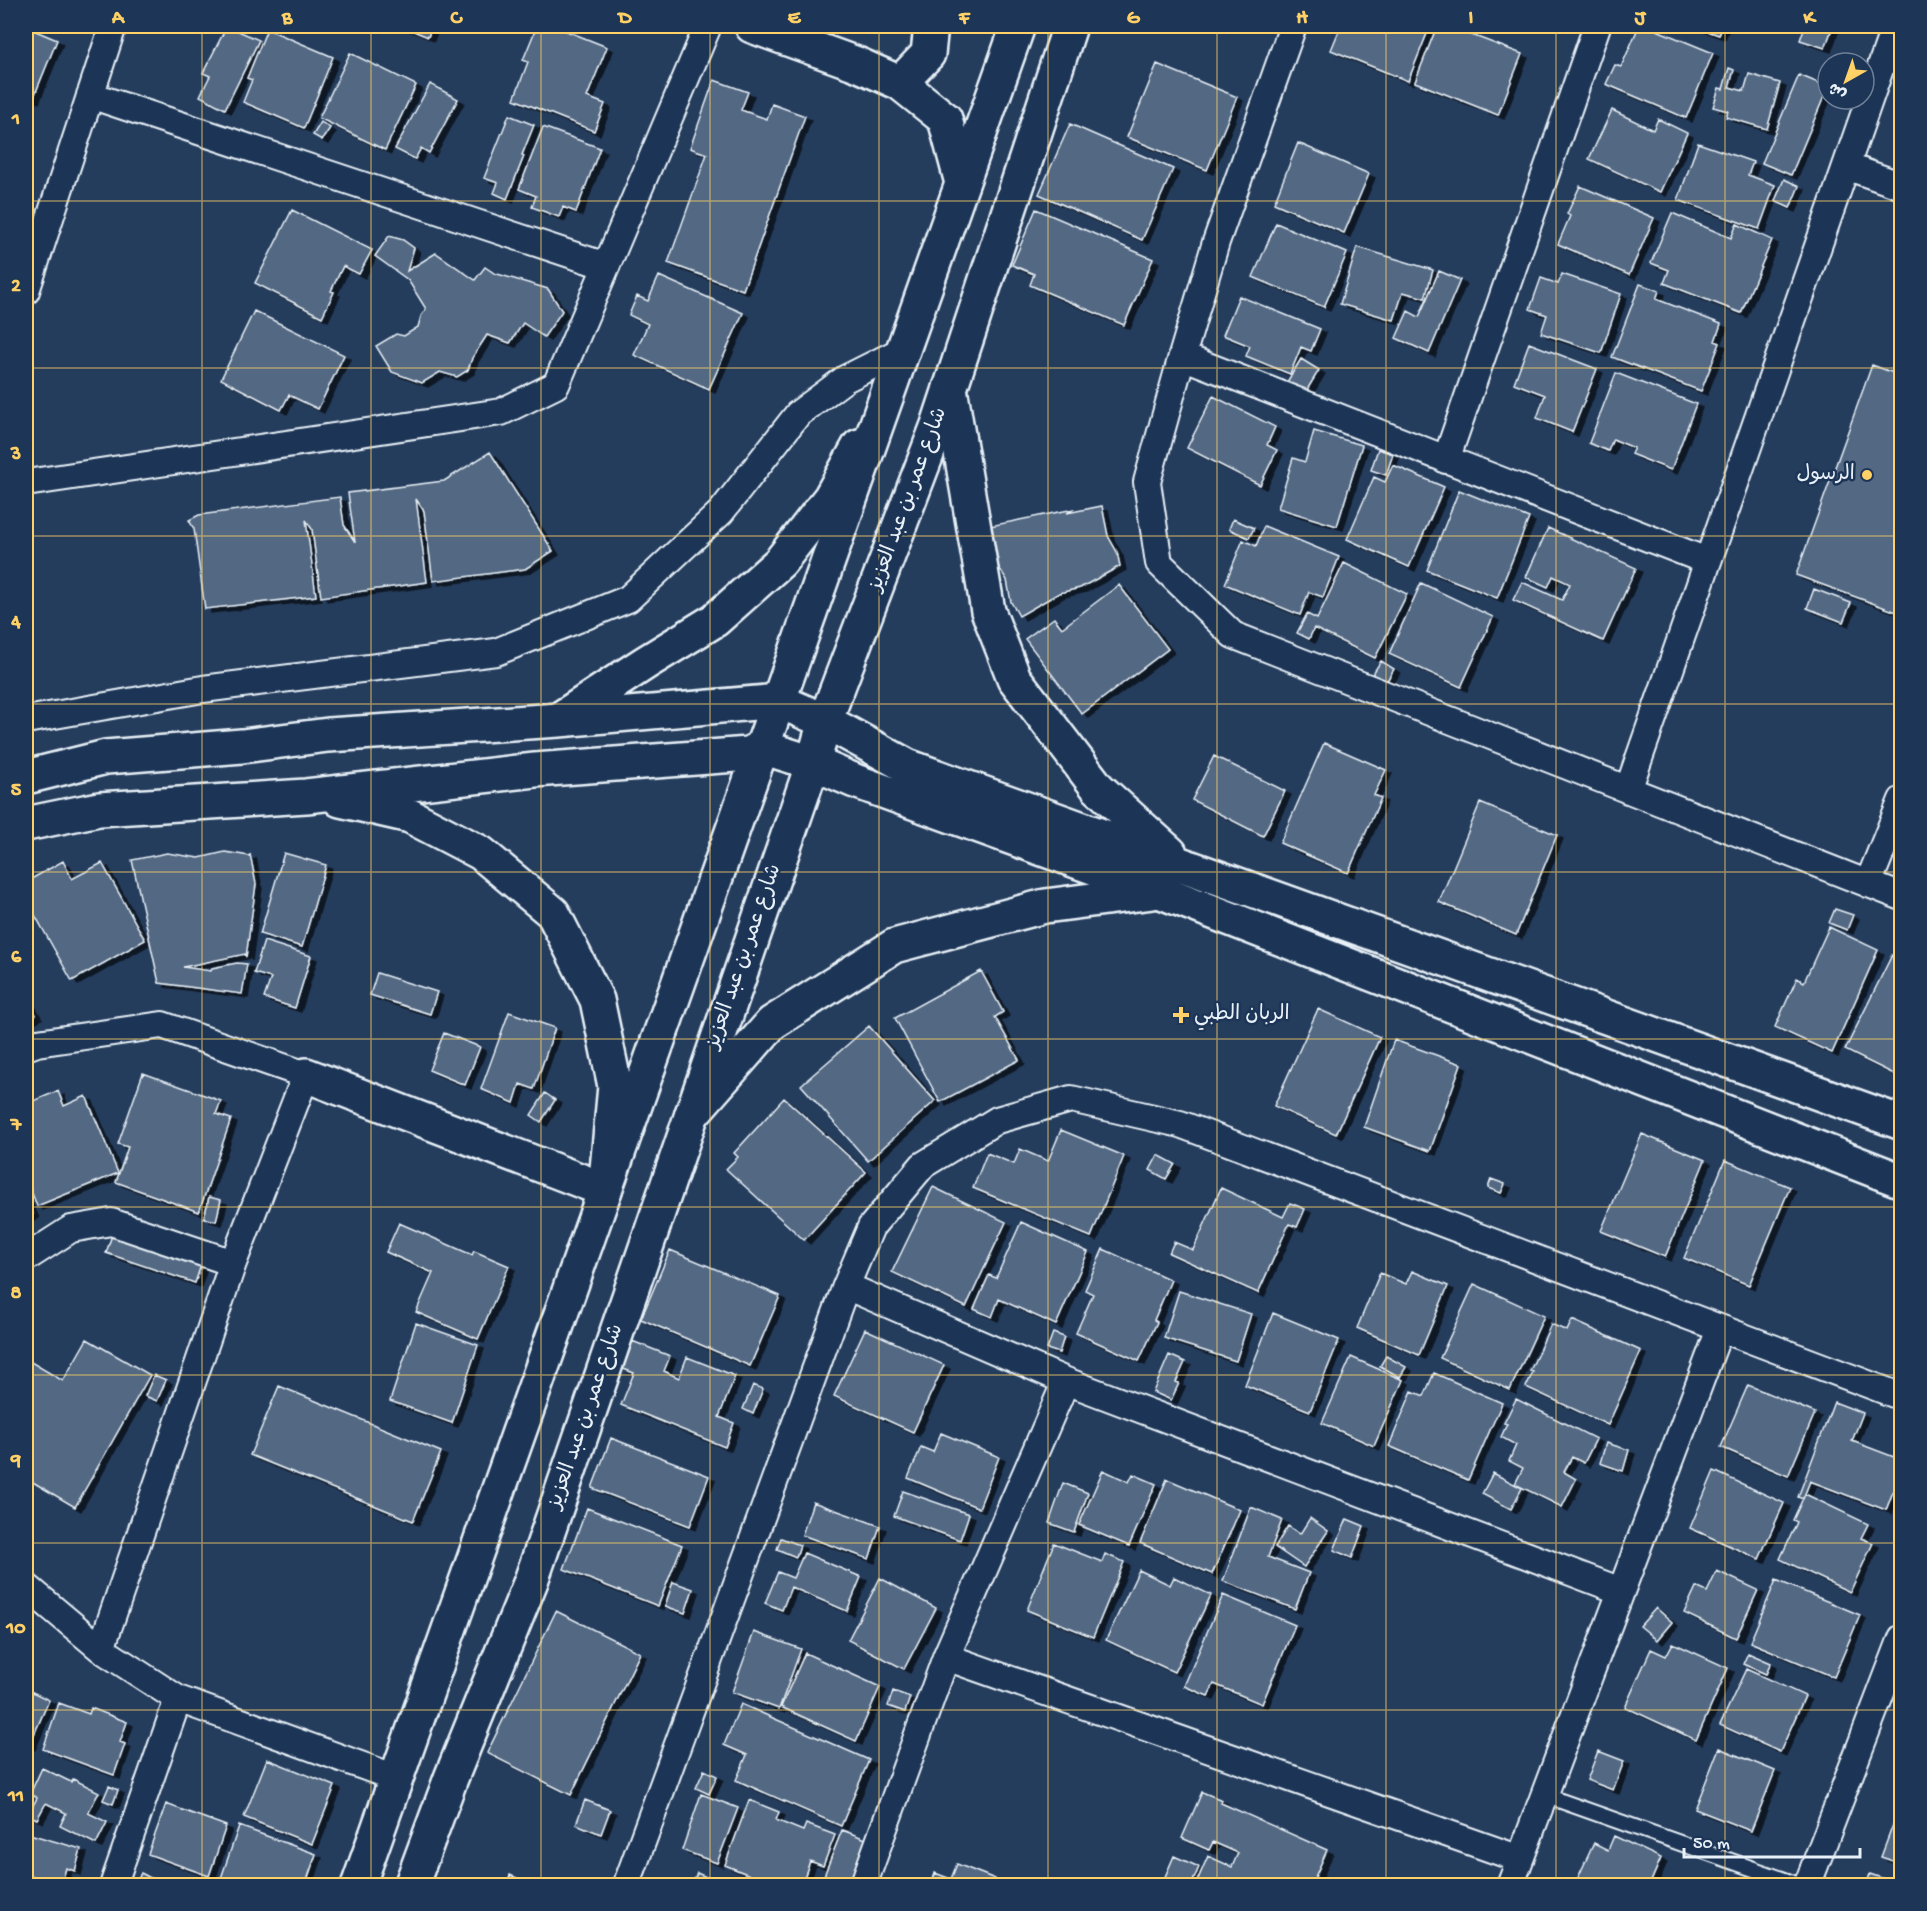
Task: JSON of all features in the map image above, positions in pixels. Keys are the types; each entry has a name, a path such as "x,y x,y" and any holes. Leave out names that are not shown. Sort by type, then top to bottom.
{"street":[{"path":"26,291 113,26"},
{"path":"26,483 501,412 556,385 708,26"},
{"path":"752,26 857,64 900,83 945,119 962,183"},
{"path":"900,83 928,54 931,26"},
{"path":"358,1886 1018,26"},
{"name":"شارع عمر بن عبد العزيز","path":"411,1886 451,1778 531,1581 813,763 825,721 938,425 1070,26"},
{"path":"1293,26 1216,242 1147,482 1159,563 1233,635 1902,897"},
{"path":"1446,460 1597,26"},
{"path":"1628,790 1895,26"},
{"path":"90,95 606,266"},
{"path":"1846,166 1902,186"},
{"path":"26,720 203,689 496,652 627,599 721,512 798,414 845,379 903,350"},
{"path":"1182,356 1707,561"},
{"path":"950,388 988,611 1014,678 1098,788 1182,865"},
{"path":"559,720 645,663 716,620 780,562 830,498 884,403"},
{"path":"26,777 106,757 242,746 328,735 559,720 779,700 825,721 907,766 1902,1123"},
{"path":"26,824 99,809 306,796 535,770 749,754 762,747 813,763 855,781 1159,891 1902,1181"},
{"path":"306,796 332,798 410,816 481,853 552,913 597,1000 615,1086 605,1190"},
{"path":"1868,884 1902,800"},
{"path":"691,1115 772,1023 894,946 1045,906 1159,891"},
{"path":"26,1047 37,1043 162,1025 306,1075 605,1190"},
{"path":"101,1649 232,1263 306,1075"},
{"path":"626,1886 846,1286 871,1227 922,1165 997,1120 1071,1099 1180,1124 1902,1397"},
{"path":"26,1258 70,1229 111,1222 232,1263"},
{"path":"846,1286 1066,1381 1621,1591"},
{"path":"1510,1886 1720,1329"},
{"path":"863,1886 946,1657 1066,1381"},
{"path":"26,1586 101,1649 178,1699 396,1778"},
{"path":"1807,1886 1902,1638"},
{"path":"946,1657 1520,1859"},
{"path":"112,1886 178,1699"}],"lane":[{"path":"1544,1795 1802,1886"}],"building":[{"path":"227,26 259,40 225,109 200,96 210,76 203,73"},
{"path":"402,26 432,26 428,37"},
{"path":"537,26 554,26 607,47 587,97 605,104 594,131 514,99 528,62 523,60"},
{"path":"1341,26 1430,26 1408,81 1331,50"},
{"path":"1437,26 1448,26 1522,54 1498,115 1415,82"},
{"path":"1639,26 1647,26 1713,53 1686,118 1606,84 1615,65 1621,67"},
{"path":"1693,26 1723,26 1719,35"},
{"path":"1805,26 1833,26 1825,48 1800,40"},
{"path":"26,27 57,40 33,99 26,96"},
{"path":"267,29 333,57 304,128 243,102 252,80 247,78"},
{"path":"350,53 416,85 385,150 319,118"},
{"path":"1157,64 1237,97 1207,170 1127,137"},
{"path":"1729,68 1734,70 1729,87 1744,91 1749,74 1780,83 1767,129 1726,117 1728,111 1713,107 1719,88 1723,89"},
{"path":"1799,75 1816,82 1816,111 1818,111 1791,175 1762,163"},
{"path":"714,80 748,92 741,110 767,119 772,104 805,116 743,290 668,263 707,154 690,148"},
{"path":"430,84 458,99 429,153 421,148 415,159 395,149"},
{"path":"1612,110 1653,130 1658,119 1687,133 1660,192 1589,159"},
{"path":"1902,114 1902,135 1893,131"},
{"path":"509,115 534,125 507,199 494,193 498,183 484,178"},
{"path":"321,122 330,128 322,140 313,135"},
{"path":"1070,124 1173,169 1142,240 1039,194"},
{"path":"543,127 600,148 576,212 563,207 559,217 532,207 536,196 519,189"},
{"path":"1298,143 1369,174 1344,233 1274,203"},
{"path":"1698,143 1753,162 1748,175 1775,185 1759,229 1678,200"},
{"path":"1784,179 1799,186 1790,208 1775,201"},
{"path":"1580,186 1654,218 1629,275 1558,244 1570,216 1567,214"},
{"path":"1036,209 1153,259 1124,325 1030,285 1034,274 1012,265"},
{"path":"292,210 372,250 359,274 343,266 322,317 255,283"},
{"path":"1672,213 1731,238 1737,224 1772,240 1741,313 1664,283 1669,270 1651,263"},
{"path":"1276,223 1347,253 1324,307 1253,277"},
{"path":"389,236 403,240 414,248 407,271 436,253 475,280 485,267 494,273 548,289 562,311 544,337 523,323 510,343 487,335 472,358 468,370 457,377 440,372 422,383 392,372 376,346 396,334 404,336 418,327 426,309 408,280 375,256"},
{"path":"1357,247 1433,270 1425,298 1403,292 1394,320 1340,304"},
{"path":"1439,271 1460,280 1429,353 1396,338 1408,311 1419,317"},
{"path":"1562,274 1621,294 1601,353 1541,333 1547,315 1530,309 1541,278 1558,284"},
{"path":"659,276 743,313 709,389 634,355 648,324 629,315 637,296 648,301"},
{"path":"1640,284 1659,291 1656,299 1721,324 1715,341 1720,343 1701,391 1612,357"},
{"path":"1239,296 1320,329 1311,351 1301,347 1290,374 1246,356 1250,346 1223,335"},
{"path":"254,311 344,355 318,409 289,395 281,410 221,379"},
{"path":"1529,343 1597,369 1572,432 1537,418 1545,395 1514,383"},
{"path":"1301,359 1319,370 1305,393 1287,382"},
{"name":"الرسول","path":"1872,365 1902,376 1902,614 1796,575"},
{"path":"1616,373 1696,404 1671,470 1631,454 1634,448 1613,439 1608,451 1589,443"},
{"path":"1213,396 1275,427 1267,445 1277,450 1260,485 1187,448"},
{"path":"1314,431 1362,445 1337,526 1278,508 1293,458 1305,462"},
{"path":"1378,449 1393,454 1386,475 1371,470"},
{"path":"490,452 553,551 525,569 433,581 424,511 416,499 427,582 321,597 312,529 306,520 316,596 205,609 194,529 189,520 199,515 340,497 344,525 355,542 348,493 444,481"},
{"path":"1393,465 1444,487 1409,567 1347,539 1374,477 1385,482"},
{"path":"1459,490 1529,518 1497,598 1427,570"},
{"path":"1102,506 1108,536 1117,552 1120,566 1080,588 1059,593 1019,616 1011,602 1007,580 998,566 990,526 1074,509 1067,513"},
{"path":"1233,519 1254,528 1249,538 1229,529"},
{"path":"1264,526 1339,557 1323,597 1309,592 1300,615 1225,584 1243,540 1256,546"},
{"path":"1548,528 1636,568 1603,641 1513,600 1522,582 1562,600 1570,584 1553,576 1548,587 1526,577"},
{"path":"1344,563 1407,594 1375,658 1314,628 1309,639 1297,633 1307,614 1317,619"},
{"path":"1421,583 1493,617 1461,687 1389,654"},
{"path":"1119,585 1168,649 1082,714 1025,639 1054,618 1062,628"},
{"path":"1814,589 1851,603 1843,622 1807,608"},
{"path":"1381,661 1394,669 1382,689 1368,681"},
{"path":"1324,743 1386,770 1374,795 1381,798 1348,873 1280,843"},
{"path":"1214,756 1285,791 1263,836 1192,800"},
{"path":"1480,803 1557,835 1516,935 1439,902"},
{"path":"225,852 250,856 250,854 256,884 246,957 245,954 183,967 211,971 212,968 237,963 247,964 242,994 159,983 132,860 167,853 199,858"},
{"path":"284,853 326,865 302,947 260,934"},
{"path":"63,861 72,879 102,863 145,940 72,981 26,899 26,882"},
{"path":"1835,909 1853,915 1847,930 1829,923"},
{"path":"1829,927 1878,950 1832,1053 1775,1027 1797,978 1804,982"},
{"path":"264,941 311,956 295,1008 264,998 271,978 254,973"},
{"path":"1892,955 1902,960 1902,1078 1845,1050"},
{"path":"981,971 1003,1012 995,1017 1019,1060 940,1102 895,1018"},
{"path":"377,973 437,992 430,1014 370,995"},
{"path":"26,998 36,1015 26,1020"},
{"path":"1318,1009 1380,1037 1336,1134 1274,1106"},
{"path":"509,1012 555,1028 534,1089 520,1084 514,1103 481,1089"},
{"path":"869,1026 935,1101 868,1161 801,1085"},
{"path":"444,1033 480,1047 465,1085 429,1070"},
{"path":"1394,1040 1461,1064 1430,1151 1364,1127"},
{"path":"143,1073 221,1101 216,1114 231,1119 199,1212 116,1182 128,1147 118,1144"},
{"path":"58,1091 64,1106 86,1096 118,1173 37,1206 26,1178 26,1104"},
{"path":"545,1093 555,1100 541,1122 531,1115"},
{"path":"784,1098 866,1172 804,1240 726,1169 738,1157 734,1153"},
{"path":"1061,1130 1124,1156 1091,1237 973,1188 987,1153 1014,1164 1020,1149 1048,1161"},
{"path":"1642,1134 1705,1160 1665,1257 1601,1231"},
{"path":"1158,1155 1175,1164 1166,1179 1150,1170"},
{"path":"1725,1160 1790,1187 1749,1285 1684,1258"},
{"path":"1491,1179 1505,1184 1501,1193 1488,1188"},
{"path":"933,1187 1006,1222 966,1307 892,1272"},
{"path":"1221,1188 1283,1217 1290,1203 1305,1209 1297,1227 1289,1224 1258,1293 1169,1253 1174,1242 1193,1250"},
{"path":"209,1197 221,1200 216,1221 204,1218"},
{"path":"26,1199 33,1214 26,1218"},
{"path":"1021,1222 1088,1252 1056,1325 999,1299 992,1317 974,1309 989,1275 996,1278"},
{"path":"399,1223 472,1255 474,1251 509,1266 478,1339 416,1312 433,1273 386,1252"},
{"path":"112,1235 201,1265 195,1283 106,1253"},
{"path":"1103,1249 1171,1280 1154,1320 1157,1322 1139,1361 1076,1333 1093,1294 1085,1290"},
{"path":"670,1250 780,1296 750,1366 641,1319"},
{"path":"1412,1271 1448,1286 1419,1355 1357,1328 1380,1273 1406,1284"},
{"path":"1474,1284 1544,1316 1510,1390 1440,1358"},
{"path":"1179,1291 1251,1314 1236,1361 1164,1338"},
{"path":"1273,1313 1339,1340 1310,1411 1245,1385"},
{"path":"1572,1320 1641,1351 1608,1425 1526,1387 1533,1372 1530,1371 1551,1324 1567,1331"},
{"path":"416,1323 478,1345 452,1423 390,1401"},
{"path":"865,1329 944,1365 913,1432 834,1396"},
{"path":"1053,1333 1064,1337 1059,1353 1047,1349"},
{"path":"87,1339 150,1375 75,1507 26,1478 26,1359 63,1381"},
{"path":"632,1341 670,1356 664,1371 679,1378 687,1357 735,1376 719,1417 734,1423 725,1447 621,1405 634,1373 621,1368"},
{"path":"1169,1355 1185,1362 1171,1400 1153,1392"},
{"path":"1386,1356 1406,1367 1400,1377 1380,1366"},
{"path":"1351,1357 1403,1380 1374,1446 1322,1423"},
{"path":"1434,1373 1502,1403 1468,1480 1389,1446 1412,1391 1424,1396"},
{"path":"154,1375 166,1380 157,1401 145,1396"},
{"path":"753,1385 763,1389 753,1414 743,1409"},
{"path":"1748,1385 1815,1413 1788,1476 1721,1447"},
{"path":"279,1386 441,1452 413,1521 250,1455"},
{"path":"1516,1399 1596,1439 1584,1463 1572,1457 1564,1472 1576,1479 1562,1507 1515,1484 1523,1468 1509,1461 1516,1445 1501,1437 1507,1424 1504,1423"},
{"path":"1834,1402 1863,1413 1852,1441 1902,1460 1902,1468 1886,1510 1810,1481 1803,1499 1798,1497"},
{"path":"941,1433 999,1457 979,1508 908,1478 921,1447 933,1452"},
{"path":"611,1438 709,1476 690,1526 592,1488"},
{"path":"1606,1443 1629,1450 1623,1471 1600,1463"},
{"path":"1103,1470 1129,1482 1133,1474 1156,1484 1129,1546 1079,1525"},
{"path":"1714,1471 1784,1503 1759,1559 1690,1528"},
{"path":"1493,1473 1522,1488 1511,1509 1482,1494"},
{"path":"1167,1479 1240,1510 1212,1574 1140,1543"},
{"path":"1063,1483 1088,1493 1074,1532 1049,1523"},
{"path":"903,1491 969,1514 960,1540 894,1516"},
{"path":"1805,1494 1868,1524 1861,1538 1873,1543 1850,1592 1780,1559 1797,1522 1793,1520"},
{"path":"813,1502 880,1526 869,1559 802,1535"},
{"path":"1251,1507 1282,1520 1268,1557 1309,1573 1295,1609 1223,1581"},
{"path":"587,1508 682,1545 658,1606 564,1569"},
{"path":"1310,1518 1328,1531 1304,1567 1275,1547 1288,1526 1300,1534"},
{"path":"1347,1519 1364,1526 1352,1558 1334,1550"},
{"path":"781,1538 800,1545 796,1557 777,1549"},
{"path":"1054,1543 1102,1562 1105,1554 1124,1562 1093,1637 1027,1610"},
{"path":"804,1553 861,1577 847,1611 791,1587 782,1610 765,1603 778,1572 793,1578"},
{"path":"1139,1570 1170,1585 1174,1577 1211,1595 1174,1672 1106,1640"},
{"path":"1717,1571 1758,1590 1736,1638 1684,1613 1696,1587 1707,1592"},
{"path":"880,1578 936,1608 904,1669 848,1640"},
{"path":"1776,1580 1860,1615 1834,1677 1750,1642"},
{"path":"673,1582 693,1589 685,1613 665,1606"},
{"path":"1223,1595 1295,1625 1262,1704 1214,1684 1208,1696 1184,1686"},
{"path":"1656,1608 1672,1622 1657,1640 1640,1626"},
{"path":"556,1611 640,1653 571,1795 487,1753"},
{"path":"754,1632 801,1649 779,1709 732,1692"},
{"path":"1673,1643 1728,1668 1696,1740 1625,1707 1651,1649 1666,1656"},
{"path":"805,1653 880,1687 856,1741 781,1707"},
{"path":"1748,1653 1771,1663 1766,1674 1743,1664"},
{"path":"1746,1669 1805,1696 1780,1752 1720,1725"},
{"path":"26,1689 49,1700 29,1746 26,1744"},
{"path":"893,1691 910,1697 905,1712 888,1706"},
{"path":"59,1703 89,1714 91,1708 127,1722 120,1742 125,1744 114,1775 43,1749"},
{"path":"741,1704 869,1760 841,1826 736,1780 747,1755 724,1745"},
{"path":"1719,1748 1775,1771 1751,1831 1695,1809"},
{"path":"1598,1751 1624,1761 1613,1790 1587,1780"},
{"path":"267,1759 335,1786 312,1844 244,1817"},
{"path":"42,1768 71,1782 73,1779 99,1792 88,1813 107,1822 96,1844 60,1826 66,1813 46,1803 37,1819 28,1815 37,1798 30,1794"},
{"path":"704,1770 717,1776 709,1794 696,1788"},
{"path":"109,1786 118,1790 113,1804 103,1800"},
{"path":"1202,1792 1222,1800 1221,1803 1327,1850 1311,1886 1195,1886 1208,1856 1232,1867 1238,1853 1213,1842 1209,1850 1182,1838"},
{"path":"701,1794 738,1808 717,1863 682,1850"},
{"path":"585,1800 610,1810 601,1834 576,1824"},
{"path":"749,1800 779,1812 776,1820 803,1831 806,1824 835,1835 823,1866 810,1861 801,1886 777,1886 725,1865"},
{"path":"1902,1801 1902,1864 1881,1857"},
{"path":"166,1804 226,1826 209,1876 148,1854"},
{"path":"239,1826 316,1854 305,1886 219,1884"},
{"path":"842,1830 871,1841 853,1886 820,1886"},
{"path":"26,1833 81,1849 75,1871 66,1868 61,1885 26,1875"},
{"path":"1614,1836 1661,1858 1649,1886 1585,1886 1576,1882 1594,1843 1608,1850"},
{"path":"1174,1856 1199,1867 1191,1886 1161,1886"},
{"path":"957,1864 995,1879 992,1886 931,1886 935,1873 951,1879"},
{"path":"141,1873 166,1886 135,1886"},
{"path":"697,1873 727,1886 692,1886"},
{"path":"1870,1874 1902,1885 1902,1886 1866,1886"},
{"path":"510,1875 535,1886 506,1886"}],"place":[{"name":"الرسول","path":"1867,475"},
{"name":"الربان الطبي","path":"1181,1015"}]}
